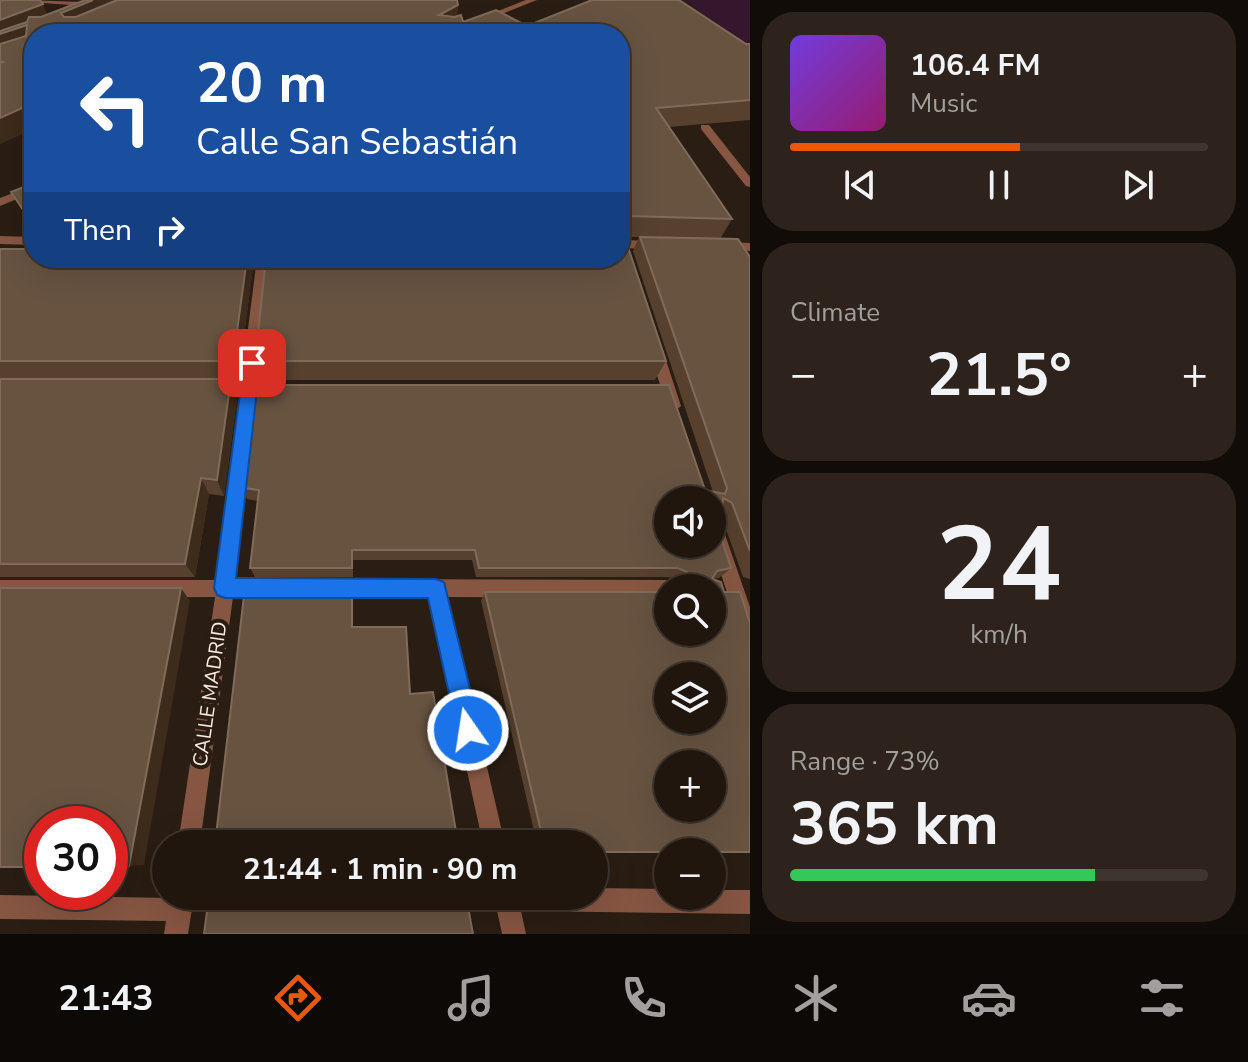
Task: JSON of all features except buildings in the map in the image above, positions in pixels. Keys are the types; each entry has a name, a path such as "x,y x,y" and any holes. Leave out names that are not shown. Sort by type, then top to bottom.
{"street":[{"path":"29,0 49,7 113,3"},
{"path":"465,24 491,12 533,0"},
{"path":"705,127 750,184"},
{"path":"0,202 24,192"},
{"path":"0,240 24,241"},
{"path":"630,248 678,245"},
{"path":"707,246 750,247"},
{"name":"CALLE MADRID","path":"191,830 225,588 262,268"},
{"path":"649,331 660,389 677,417"},
{"path":"203,389 296,389"},
{"path":"726,551 743,589 750,635"},
{"path":"0,589 285,588"},
{"path":"315,588 654,589"},
{"path":"436,589 491,830"},
{"path":"608,900 750,902"},
{"path":"0,907 179,913"},
{"path":"509,910 514,934"}],"shaded area":[{"path":"684,0 750,0 750,49 690,4"}],"route":[{"path":"252,363 225,588 436,589 468,730"}]}
